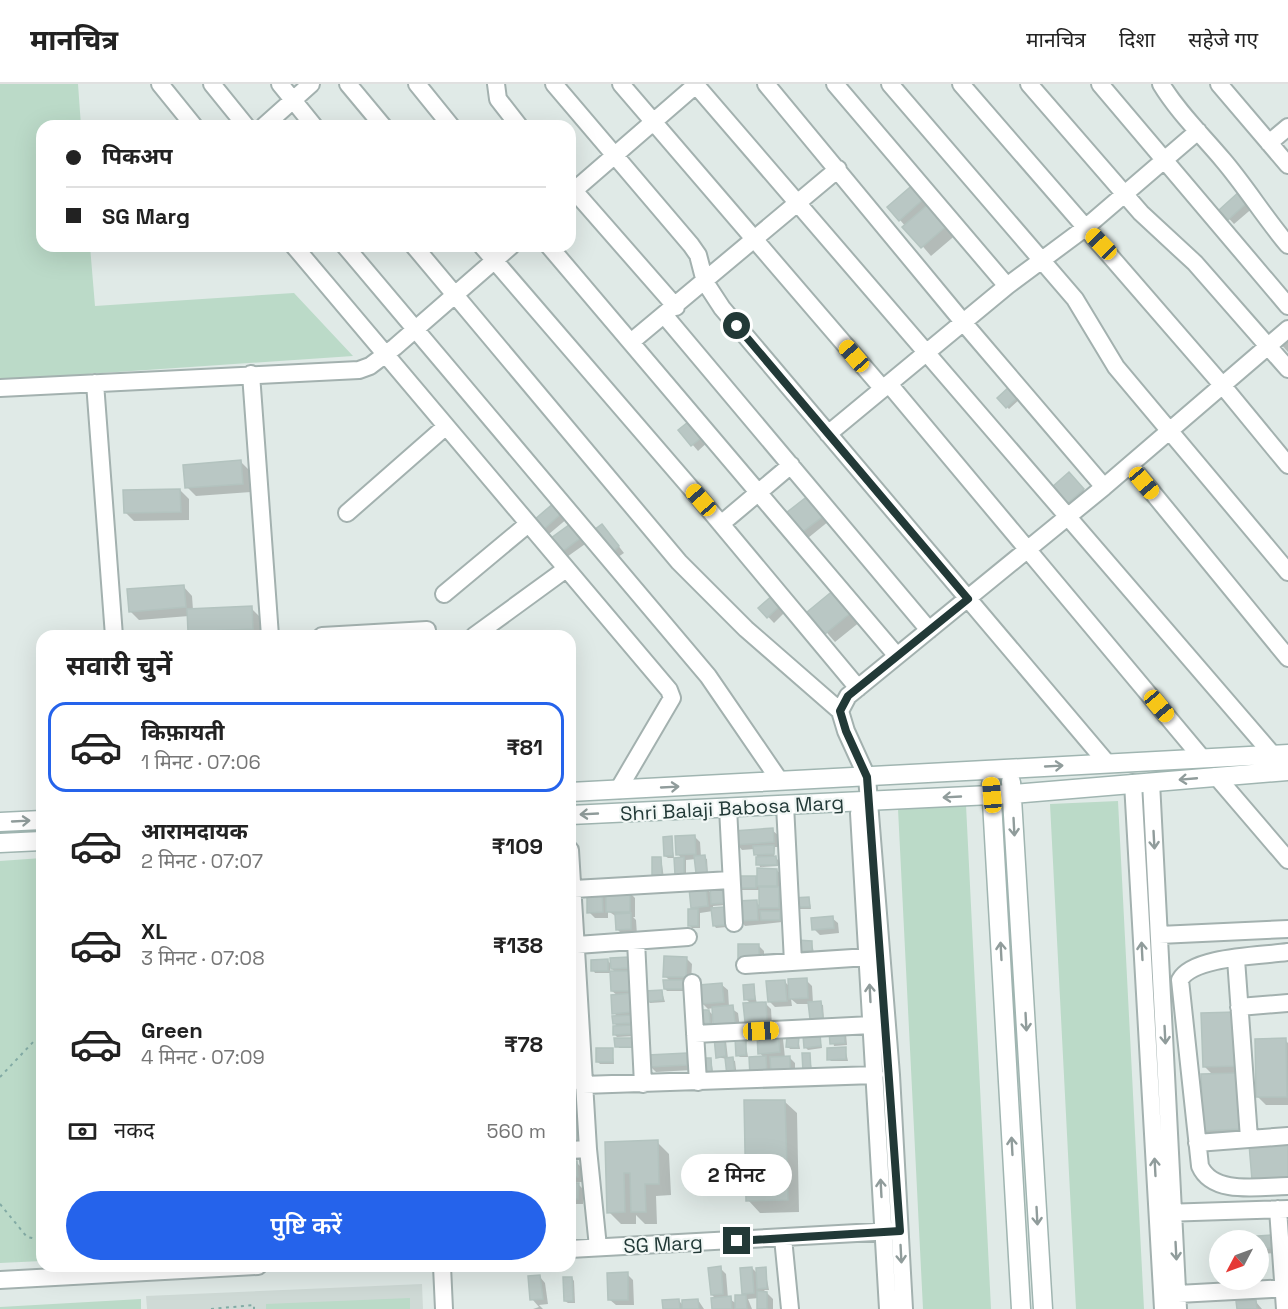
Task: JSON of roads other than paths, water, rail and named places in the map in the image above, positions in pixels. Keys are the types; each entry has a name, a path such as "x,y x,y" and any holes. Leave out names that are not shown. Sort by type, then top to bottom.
{"street":[{"path":"159,84 189,120"},
{"path":"212,84 241,120"},
{"path":"280,84 309,120"},
{"path":"271,120 311,84"},
{"path":"348,84 378,120"},
{"path":"417,84 446,120"},
{"path":"496,84 498,99 514,120"},
{"path":"554,84 690,244 698,255 705,282 722,308 1107,763"},
{"path":"621,84 1028,549 1202,758"},
{"path":"576,186 615,156 696,84 926,353 1280,754"},
{"path":"766,84 963,322 1104,487"},
{"path":"835,84 1007,286"},
{"path":"890,84 1075,299 1111,360 1288,572"},
{"path":"961,84 1223,386 1288,465"},
{"path":"1029,84 1124,194 1159,232 1196,263 1288,369"},
{"path":"1100,84 1288,306"},
{"path":"1161,84 1172,103 1224,161 1259,211 1288,245"},
{"path":"1223,85 1288,165"},
{"path":"1269,143 1288,127"},
{"path":"828,434 1007,286 1084,228 1198,131"},
{"path":"631,342 671,311 797,201 838,169"},
{"path":"576,196 671,311 791,465 929,630"},
{"path":"299,252 669,690 672,698 618,790"},
{"path":"350,252 708,676 780,781"},
{"path":"419,252 679,562 746,629 840,711"},
{"path":"487,252 858,688"},
{"path":"0,388 359,370 370,366 385,355 504,252"},
{"path":"554,252 897,656"},
{"path":"888,1309 892,1231 862,773 842,723 840,711 848,696 1104,487 1288,329"},
{"path":"251,374 270,630"},
{"path":"95,383 114,630"},
{"path":"347,513 446,427"},
{"path":"720,524 791,465"},
{"path":"1130,465 1288,658"},
{"path":"444,594 528,524"},
{"path":"482,630 566,569"},
{"name":"Shri Balaji Babosa Marg","path":"576,792 780,781 862,773 990,770 1280,754"},
{"path":"1009,769 1043,1309"},
{"path":"990,770 1021,1309"},
{"name":"Shri Balaji Babosa Marg","path":"576,815 1012,794 1288,771"},
{"path":"1216,776 1288,860"},
{"path":"1151,782 1159,935 1166,1213 1163,1309"},
{"path":"1133,783 1166,1213 1178,1301 1286,1288"},
{"path":"864,802 868,957 875,1075 892,1231 904,1309"},
{"path":"785,805 793,962"},
{"path":"728,808 734,923"},
{"path":"0,822 36,820"},
{"path":"0,843 36,841"},
{"path":"576,889 731,880"},
{"path":"1159,935 1288,929"},
{"path":"576,937 576,1038 583,1085 598,1247"},
{"path":"577,945 688,937"},
{"path":"636,940 643,1084"},
{"path":"1288,952 1200,964 1184,973 1180,980 1197,1143 1203,1173 1222,1185 1288,1186"},
{"path":"745,964 868,957"},
{"path":"1236,959 1249,1138"},
{"path":"692,983 698,1082"},
{"path":"1239,1007 1288,1003"},
{"path":"695,1034 872,1025"},
{"path":"583,1085 875,1075"},
{"path":"1197,1143 1288,1136"},
{"path":"576,1150 588,1149"},
{"path":"1166,1213 1283,1209 1285,1309"},
{"name":"SG Marg","path":"576,1249 892,1231"},
{"path":"783,1238 790,1309"},
{"path":"0,1280 147,1272"},
{"path":"442,1272 444,1309"}]}
